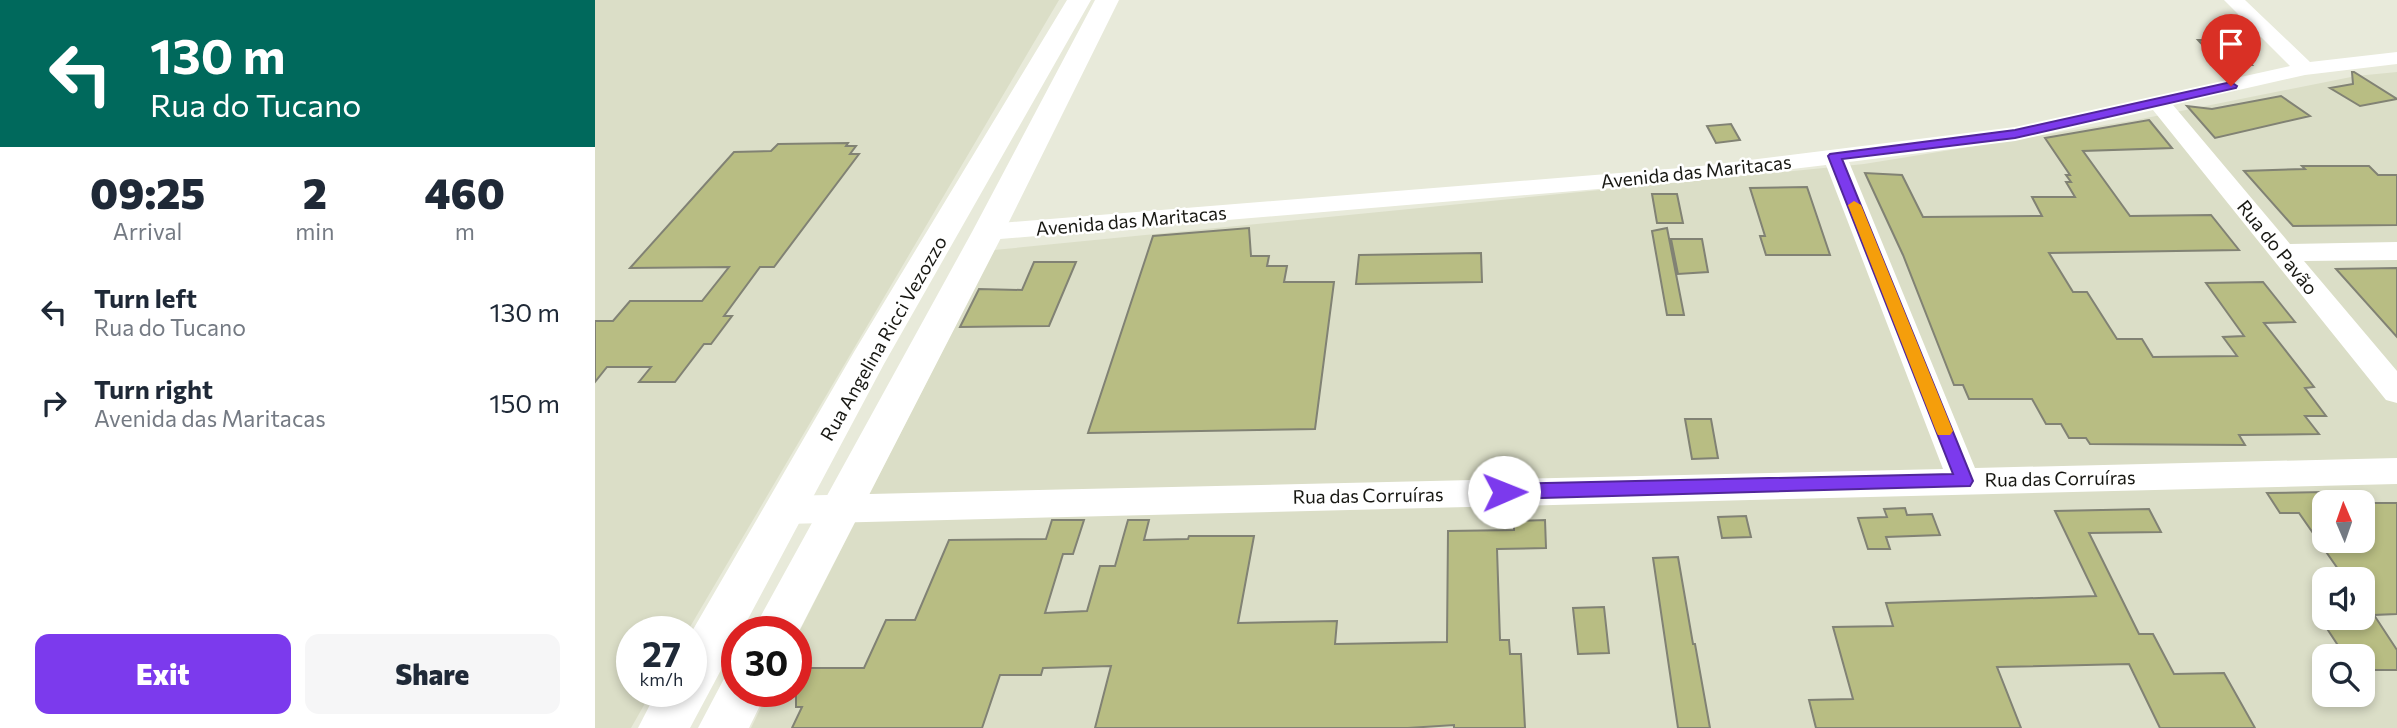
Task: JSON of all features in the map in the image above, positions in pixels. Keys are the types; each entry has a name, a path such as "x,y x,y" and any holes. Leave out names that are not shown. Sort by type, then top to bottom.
{"main road":[{"name":"Rua Angelina Ricci Vezozzo","path":"707,649 867,361 1079,0"},
{"name":"Rua Angelina Ricci Vezozzo","path":"784,616 988,232 1107,0"},
{"path":"663,728 675,707"},
{"path":"723,728 734,707"}],"street":[{"path":"2234,0 2305,69"},
{"name":"Avenida das Maritacas","path":"988,232 1693,174 2015,134 2305,69 2397,58"},
{"name":"Rua do Pavão","path":"2158,102 2397,392"},
{"path":"1835,156 1964,481"},
{"path":"2282,253 2397,251"},
{"name":"Rua das Corruíras","path":"785,510 2397,471"}],"shaded area":[{"path":"595,0 1059,0 696,616 616,616 616,707 643,707 631,728 595,728"},
{"path":"2397,72 2397,728 751,728 761,707 812,707 812,616 807,616 994,250 1864,164 2136,120 2356,76"}],"building":[{"path":"2198,40 2229,40 2252,65 2221,65"},
{"path":"2352,72 2397,99 2360,106 2330,88 2353,84"},
{"path":"2281,96 2310,116 2215,138 2187,106 2212,109"},
{"path":"2149,120 2172,148 2083,151 2130,216 2211,215 2239,250 2049,253 2073,292 2087,292 2117,339 2142,339 2153,357 2237,356 2223,337 2244,336 2206,283 2263,282 2295,322 2264,323 2314,387 2305,388 2326,416 2305,416 2319,434 2239,435 2245,445 2090,444 2086,438 2069,438 2061,424 2046,424 2032,399 1969,399 1963,385 1954,385 1903,255 1865,173 1902,175 1923,217 2042,216 2032,197 2075,197 2066,182 2071,182 2066,175 2070,175 2045,138"},
{"path":"1731,124 1740,140 1716,143 1707,126"},
{"path":"848,143 846,146 856,146 850,154 859,154 774,267 760,267 724,316 732,316 711,344 704,344 675,382 639,382 651,367 607,367 595,382 595,321 613,321 630,301 702,301 729,267 630,268 734,152 771,151 778,144"},
{"path":"2302,166 2369,166 2378,175 2397,175 2397,225 2293,226 2244,171 2305,169"},
{"path":"1807,187 1830,255 1766,255 1760,236 1765,236 1750,188"},
{"path":"1652,194 1677,194 1683,223 1657,223"},
{"path":"1249,228 1251,256 1269,256 1267,266 1287,266 1284,282 1334,282 1315,429 1088,433 1153,236"},
{"path":"1667,228 1684,315 1667,315 1652,231"},
{"path":"1671,239 1702,239 1708,272 1678,274"},
{"path":"1481,253 1482,282 1356,284 1359,255"},
{"path":"1034,262 1076,262 1049,326 960,327 979,289 1022,290"},
{"path":"2397,268 2397,337 2336,269"},
{"path":"1685,419 1711,419 1718,458 1692,459"},
{"path":"2312,492 2312,532 2299,513 2280,513 2267,493"},
{"path":"2375,503 2397,503 2397,614 2375,615 2375,567 2337,567 2327,553 2375,553"},
{"path":"1905,508 1907,515 1932,514 1940,535 1886,537 1890,549 1868,549 1858,518 1887,517 1884,509"},
{"path":"2149,509 2161,532 2089,533 2139,634 2153,634 2174,674 2224,673 2255,728 2160,728 2129,664 1997,667 2021,728 1816,728 1809,700 1853,699 1833,627 1893,626 1886,603 2096,596 2055,511"},
{"path":"1746,516 1751,537 1722,538 1718,517"},
{"path":"1052,520 1084,520 1073,554 1063,554 1045,613 1087,611 1100,566 1115,566 1128,520 1149,520 1144,540 1188,539 1189,536 1254,536 1238,623 1337,621 1335,644 1447,642 1448,531 1514,530 1514,521 1545,520 1546,548 1497,549 1500,640 1509,640 1510,654 1521,654 1525,728 1454,728 1454,725 1408,728 1095,728 1111,666 1043,668 1041,675 1000,675 982,728 792,728 802,707 812,707 812,668 864,668 886,620 915,620 949,540 1046,539"},
{"path":"1678,557 1710,728 1678,728 1653,558"},
{"path":"1604,607 1609,653 1578,654 1573,608"},
{"path":"2375,617 2397,650 2397,670 2375,670 2375,644 2337,644 2328,630 2375,630"}],"slow traffic":[{"path":"1854,205 1944,431"}],"route":[{"path":"1504,492 1964,481 1835,156 2015,134 2231,86"}]}
